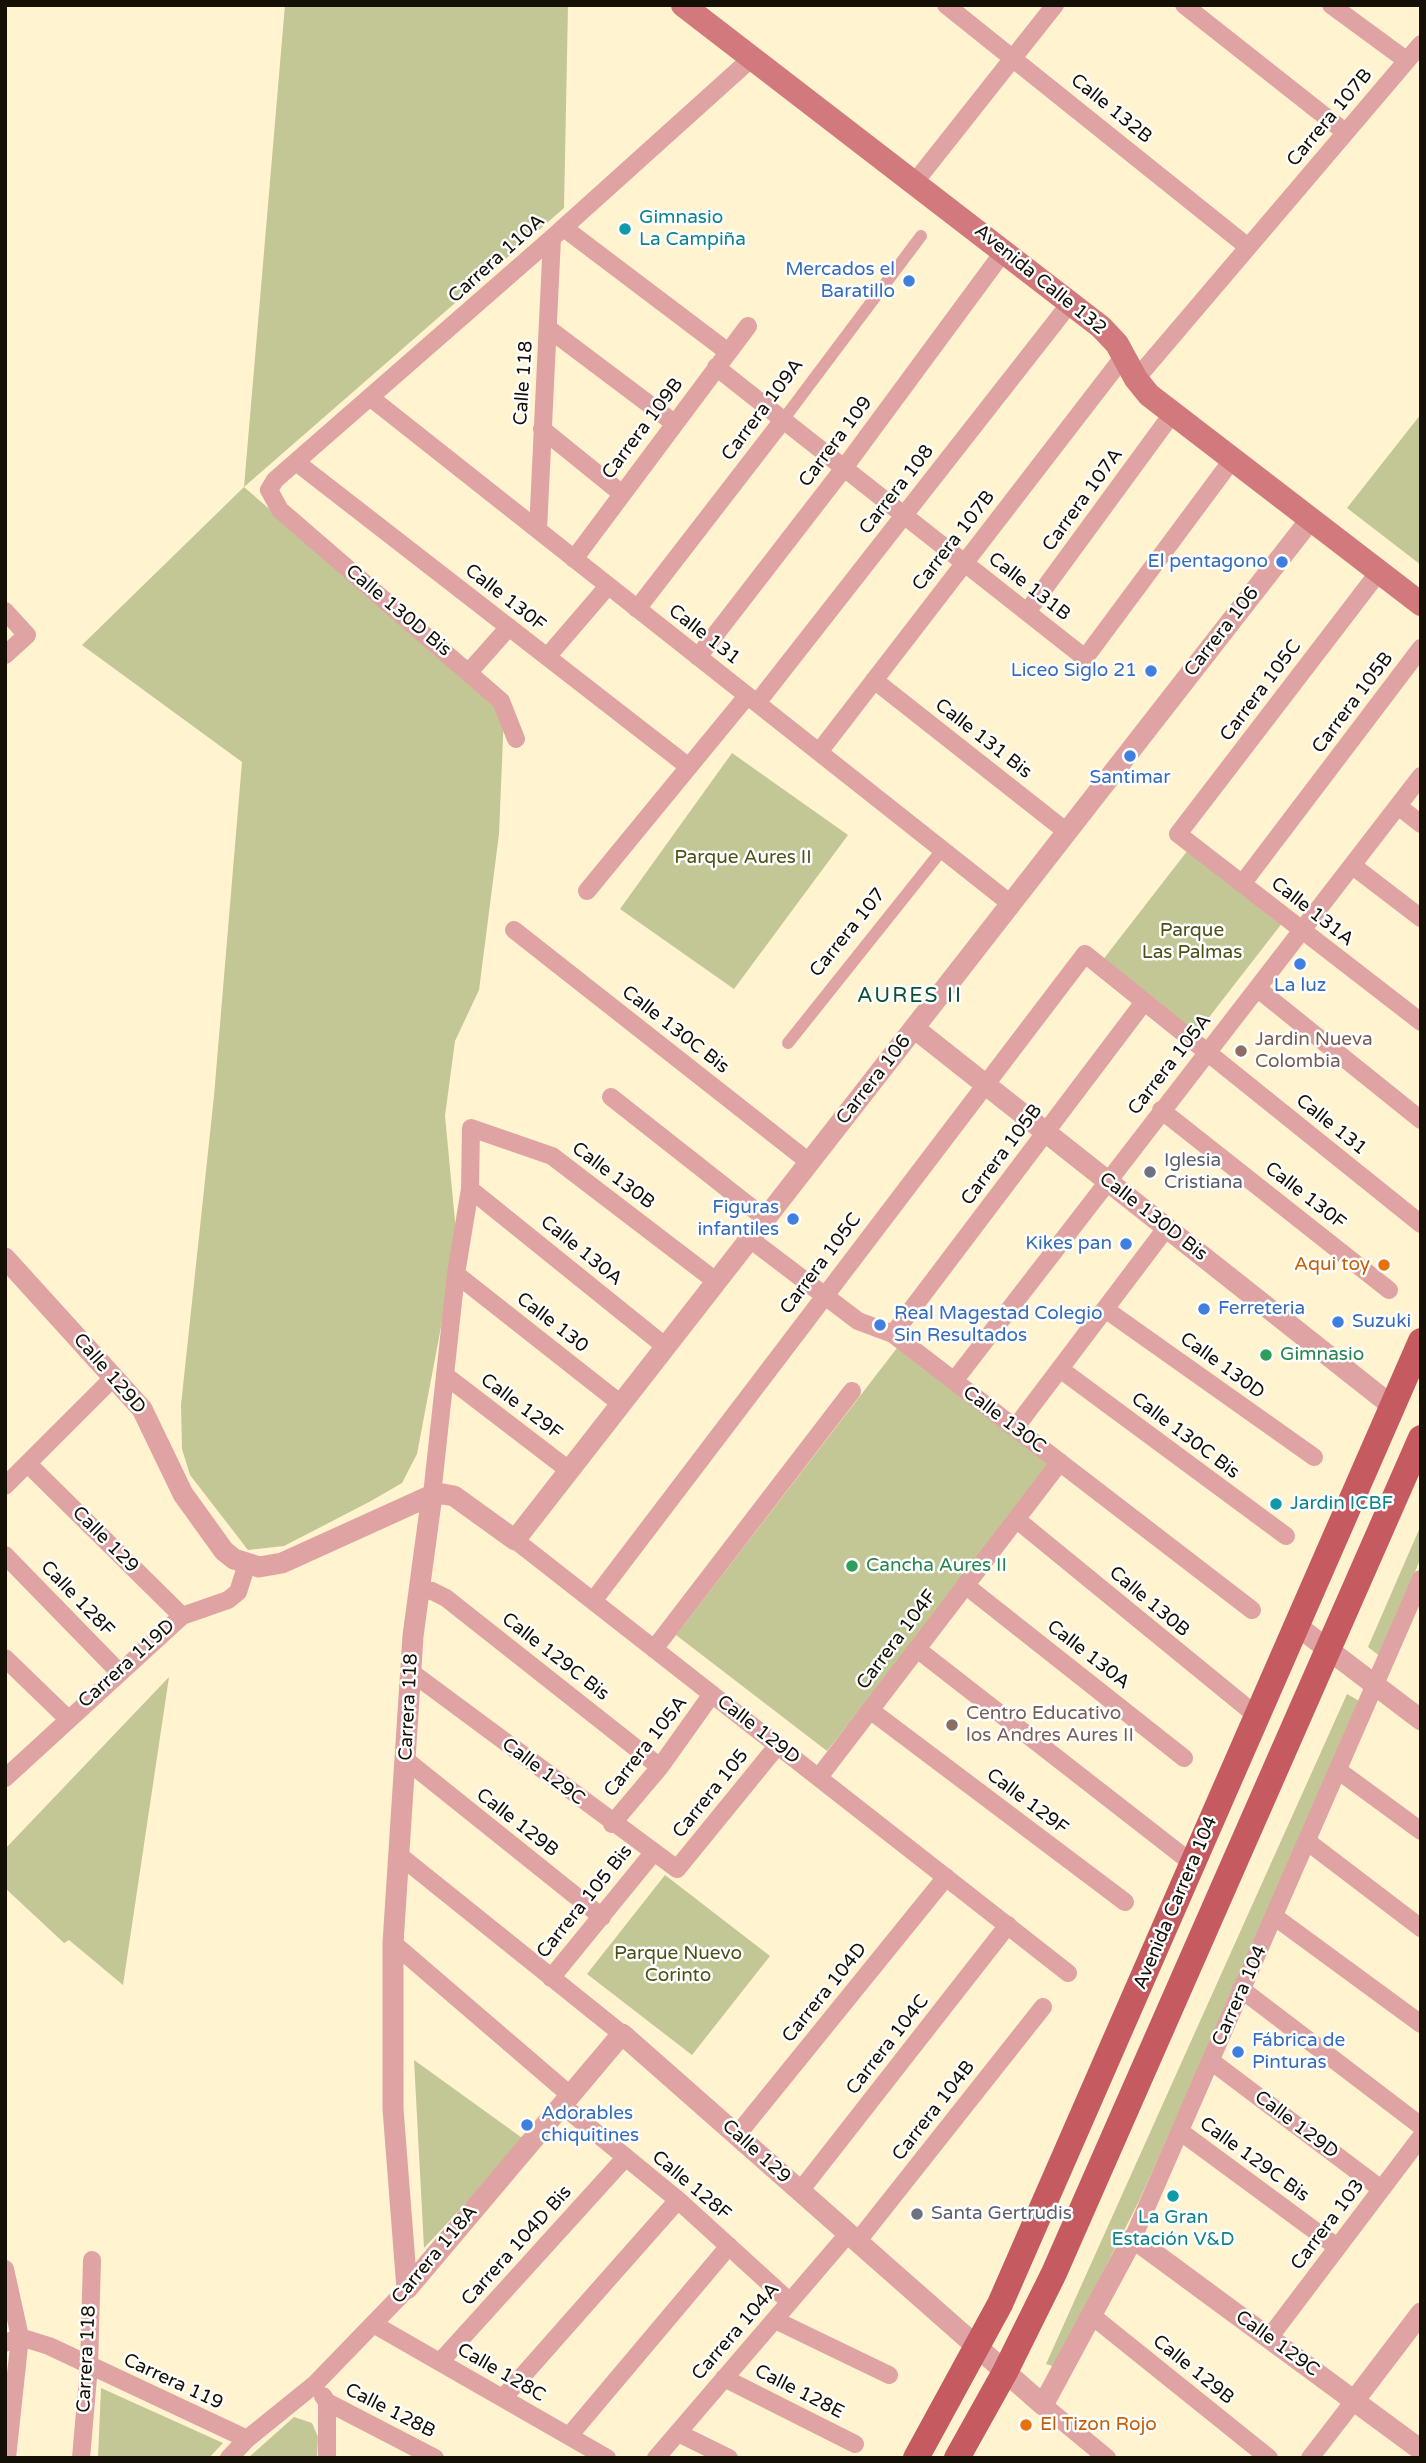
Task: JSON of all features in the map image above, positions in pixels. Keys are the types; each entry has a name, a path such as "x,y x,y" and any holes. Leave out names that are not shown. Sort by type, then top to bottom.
{"main road":[{"name":"Avenida Calle 132","path":"683,5 1071,302 1109,335 1149,395 1421,604"},
{"name":"Avenida Calle 132","path":"1378,573 1421,612"},
{"name":"Avenida Carrera 104","path":"916,2458 978,2349 1421,1340"},
{"name":"Avenida Carrera 104","path":"957,2458 1005,2372 1054,2273 1421,1438"}],"street":[{"name":"Calle 132B","path":"946,5 1248,247"},
{"path":"915,182 1055,5"},
{"path":"1184,5 1345,132"},
{"path":"1331,5 1406,60"},
{"name":"Carrera 107B","path":"1136,379 1421,44"},
{"name":"Carrera 110A","path":"269,490 275,480 558,233 752,57"},
{"path":"558,233 728,352"},
{"name":"Calle 118","path":"538,530 542,429 558,233"},
{"name":"Carrera 109A","path":"638,609 921,236"},
{"name":"Carrera 109","path":"698,657 844,468 1004,251"},
{"name":"Carrera 108","path":"587,891 689,767 752,700 904,516 1071,302"},
{"name":"Carrera 109B","path":"574,559 748,326"},
{"path":"549,329 674,423"},
{"name":"Carrera 107B","path":"819,752 1124,356"},
{"name":"Calle 131B","path":"716,367 1085,658 1232,460"},
{"name":"Calle 131","path":"371,398 1011,904"},
{"name":"Carrera 107A","path":"1027,612 1172,414"},
{"path":"542,429 621,493"},
{"name":"Calle 130F","path":"296,462 689,767"},
{"name":"Calle 130D Bis","path":"269,490 280,510 501,701 516,739"},
{"name":"Carrera 106","path":"515,1540 1310,520"},
{"name":"Carrera 105C","path":"1178,834 1378,573"},
{"path":"547,657 608,586"},
{"path":"5,611 27,635 5,655"},
{"path":"469,672 509,627"},
{"name":"Carrera 105B","path":"1242,884 1421,649"},
{"name":"Calle 131 Bis","path":"874,680 1067,832"},
{"name":"Carrera 105A","path":"954,1381 1421,776"},
{"path":"1398,807 1421,824"},
{"name":"Calle 131A","path":"1178,834 1421,1022"},
{"name":"Carrera 107","path":"788,1043 942,850"},
{"path":"1353,866 1421,918"},
{"name":"Calle 130C Bis","path":"514,930 809,1162"},
{"name":"Calle 131","path":"1085,954 1421,1224"},
{"name":"Carrera 105C","path":"593,1601 823,1295 1085,954"},
{"path":"1258,989 1421,1120"},
{"name":"Carrera 105B","path":"892,1334 1144,1002"},
{"name":"Calle 130D Bis","path":"914,1028 1392,1406"},
{"path":"611,1097 766,1219"},
{"name":"Calle 130F","path":"1161,1110 1389,1290"},
{"name":"Carrera 118","path":"407,2288 393,2109 393,1943 411,1672 419,1590 438,1494 456,1275 470,1189 471,1128"},
{"name":"Calle 130B","path":"471,1128 552,1156 716,1282"},
{"name":"Calle 130A","path":"470,1189 666,1347"},
{"path":"1015,1428 1167,1227"},
{"name":"Calle 130C","path":"750,1239 858,1321 892,1334 1252,1610"},
{"name":"Calle 129D","path":"5,1258 147,1416 183,1494 224,1550 247,1564"},
{"name":"Calle 130","path":"456,1275 621,1404"},
{"name":"Calle 130D","path":"1105,1309 1314,1457"},
{"name":"Calle 130C Bis","path":"1060,1369 1286,1536"},
{"name":"Calle 129F","path":"446,1376 570,1471"},
{"path":"5,1486 114,1377"},
{"path":"654,1649 852,1391"},
{"name":"Carrera 104F","path":"819,1777 1060,1462"},
{"name":"Calle 129","path":"28,1464 182,1616"},
{"path":"247,1564 271,1566 282,1563 438,1494"},
{"name":"Calle 129D","path":"438,1494 454,1496 515,1540 1068,1972"},
{"name":"Calle 130B","path":"1016,1519 1257,1716"},
{"name":"Calle 128F","path":"5,1555 118,1671"},
{"name":"Carrera 119D","path":"7,1771 182,1616 228,1600 238,1592 247,1564"},
{"name":"Calle 130A","path":"965,1585 1184,1758"},
{"name":"Carrera 104","path":"1043,2404 1133,2238 1419,1587"},
{"name":"Calle 129C Bis","path":"419,1590 432,1591 446,1598 660,1767"},
{"path":"1296,1625 1421,1720"},
{"path":"917,1649 1193,1864"},
{"path":"5,1657 67,1718"},
{"name":"Calle 129C","path":"411,1672 612,1824 677,1869"},
{"name":"Carrera 105A","path":"612,1824 660,1767 712,1694"},
{"name":"Calle 129F","path":"870,1710 1125,1902"},
{"name":"Carrera 105","path":"677,1869 778,1745"},
{"name":"Calle 129B","path":"406,1760 602,1917"},
{"path":"1339,1771 1421,1831"},
{"path":"1308,1842 1421,1928"},
{"name":"Carrera 105 Bis","path":"551,1978 653,1853"},
{"name":"Calle 129","path":"399,1855 622,2034 978,2349 1107,2458"},
{"name":"Carrera 104D","path":"737,2135 946,1877"},
{"path":"1275,1917 1419,2020"},
{"name":"Carrera 104C","path":"800,2191 1008,1925"},
{"name":"Calle 128F","path":"393,1943 566,2100 625,2158 678,2200 790,2302"},
{"path":"1241,1989 1421,2126"},
{"name":"Carrera 104B","path":"853,2238 1043,2007"},
{"name":"Carrera 118A","path":"229,2458 247,2439 316,2384 375,2325 622,2034"},
{"name":"Calle 129D","path":"1211,2061 1381,2189"},
{"name":"Calle 129C Bis","path":"1181,2132 1336,2247"},
{"name":"Carrera 103","path":"1269,2338 1421,2137"},
{"name":"Carrera 104D Bis","path":"440,2362 625,2158"},
{"path":"503,2398 678,2200"},
{"name":"Carrera 104A","path":"656,2458 790,2302 853,2238"},
{"name":"Calle 129C","path":"1133,2238 1421,2450"},
{"path":"569,2436 729,2246"},
{"name":"Carrera 118","path":"81,2458 89,2366 92,2260"},
{"path":"5,2269 12,2340 7,2458"},
{"path":"1310,2458 1421,2313"},
{"name":"Calle 129B","path":"1091,2315 1269,2458"},
{"path":"775,2320 889,2375"},
{"name":"Calle 128C","path":"375,2325 607,2458"},
{"name":"Carrera 119","path":"12,2340 49,2346 247,2439"},
{"name":"Calle 128E","path":"724,2378 855,2444"},
{"path":"316,2384 327,2402 327,2458"},
{"name":"Calle 128B","path":"327,2402 435,2458"},
{"path":"678,2433 729,2458"}],"green space":[{"path":"285,5 568,5 564,208 244,487"},
{"path":"1421,414 1421,565 1347,508"},
{"path":"244,487 504,713 499,834 479,990 455,1041 445,1116 457,1242 417,1454 402,1483 371,1501 284,1546 248,1550 190,1475 182,1449 181,1405 214,1096 242,762 82,645"},
{"name":"Parque Aures II","path":"732,753 848,835 734,989 620,909"},
{"name":"Parque Las Palmas","path":"1188,850 1283,922 1196,1034 1102,961"},
{"name":"Cancha Aures II","path":"897,1348 1049,1464 1006,1524 827,1751 676,1635"},
{"path":"1421,1525 1421,1557 1381,1657 1368,1647"},
{"path":"169,1677 123,1985 69,1940 64,1943 5,1888 5,1849"},
{"path":"1347,1694 1361,1702 1139,2201 1055,2367 1046,2364"},
{"name":"Parque Nuevo Corinto","path":"665,1875 770,1956 692,2055 587,1974"},
{"path":"414,2060 525,2140 424,2248"},
{"path":"101,2388 223,2443 209,2458 98,2458"},
{"path":"294,2417 312,2423 318,2437 317,2458 248,2458"}],"place":[{"name":"Gimnasio La Campiña","path":"625,229"},
{"name":"Mercados el Baratillo","path":"909,281"},
{"name":"El pentagono","path":"1282,562"},
{"name":"Liceo Siglo 21","path":"1151,671"},
{"name":"Santimar","path":"1130,756"},
{"name":"La luz","path":"1300,964"},
{"name":"Jardin Nueva Colombia","path":"1241,1051"},
{"name":"Iglesia Cristiana","path":"1150,1172"},
{"name":"Figuras infantiles","path":"793,1219"},
{"name":"Kikes pan","path":"1126,1244"},
{"name":"Aqui toy","path":"1384,1265"},
{"name":"Ferreteria","path":"1204,1309"},
{"name":"Suzuki","path":"1338,1322"},
{"name":"Real Magestad Colegio Sin Resultados","path":"880,1325"},
{"name":"Gimnasio","path":"1266,1355"},
{"name":"Jardin ICBF","path":"1276,1504"},
{"name":"Cancha Aures II","path":"852,1566"},
{"name":"Centro Educativo los Andres Aures II","path":"952,1725"},
{"name":"Fábrica de Pinturas","path":"1238,2052"},
{"name":"Adorables chiquitines","path":"527,2125"},
{"name":"La Gran Estación V&D","path":"1173,2196"},
{"name":"Santa Gertrudis","path":"917,2214"},
{"name":"El Tizon Rojo","path":"1026,2425"}],"district":[{"name":"AURES II","path":"910,996"}]}
